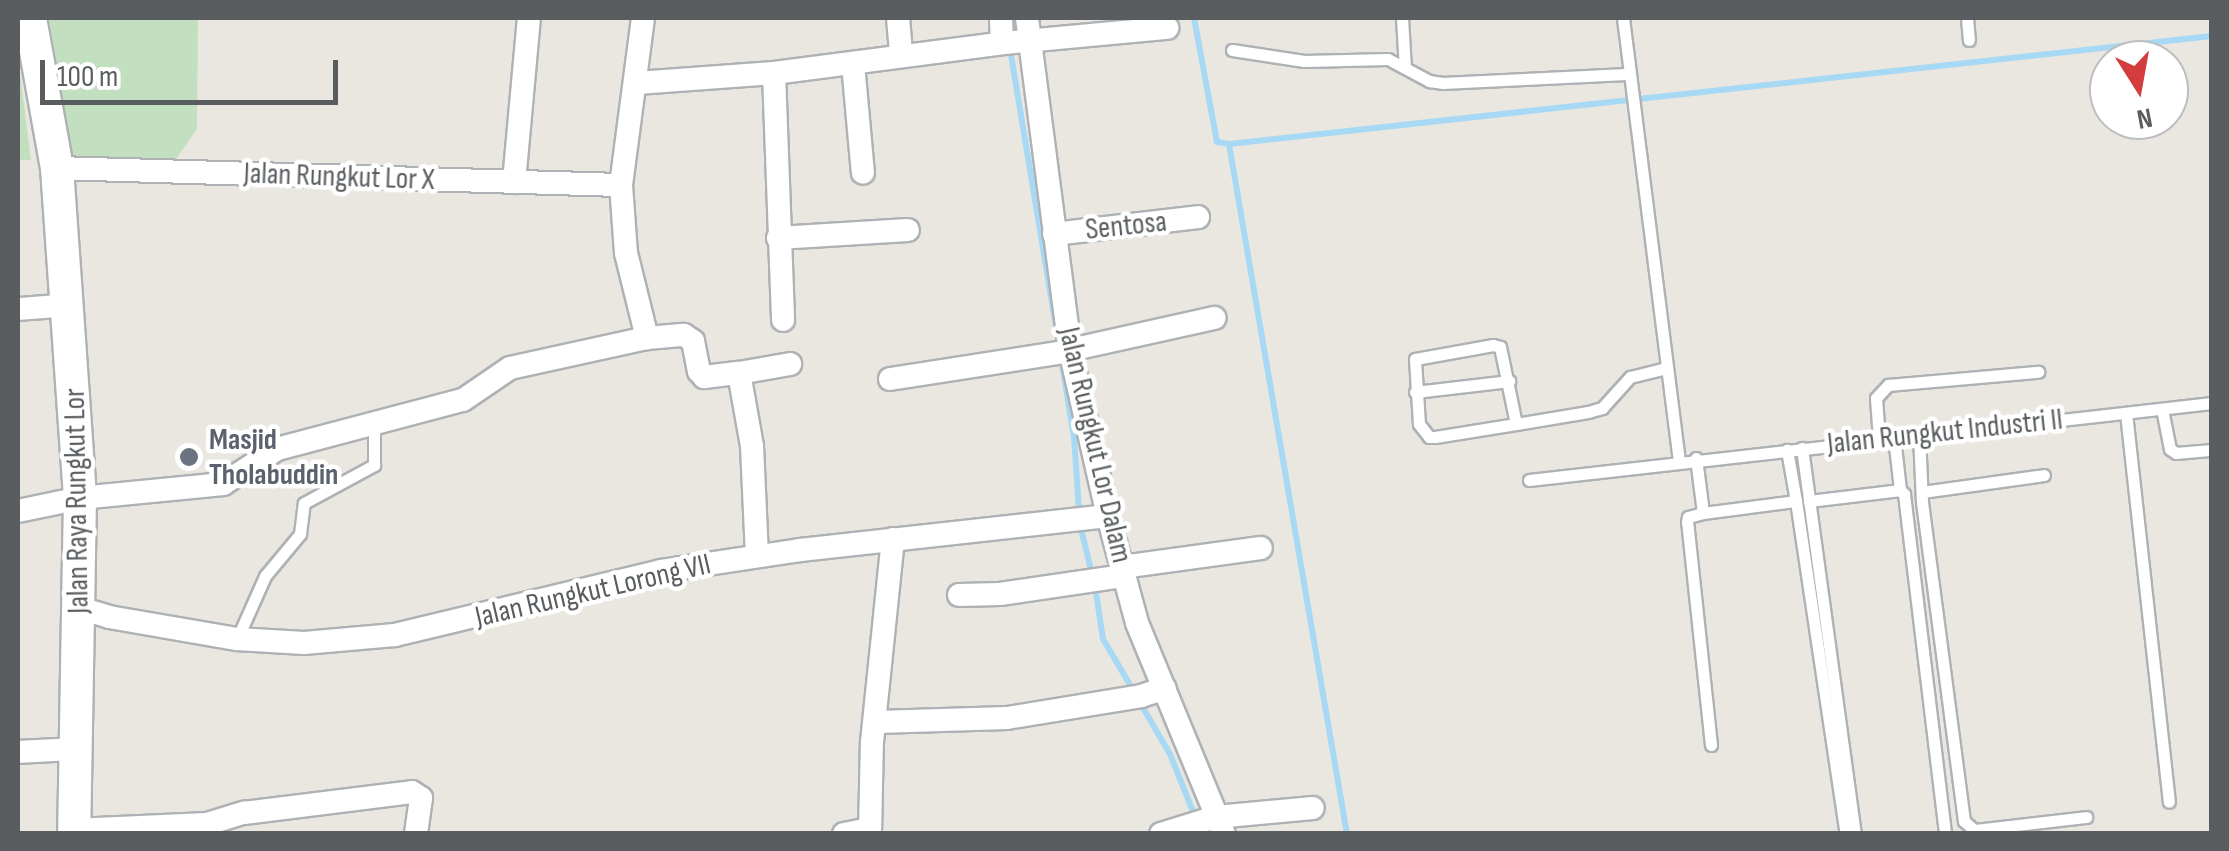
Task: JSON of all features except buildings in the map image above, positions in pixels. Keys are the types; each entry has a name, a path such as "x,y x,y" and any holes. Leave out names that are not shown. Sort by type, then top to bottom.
{"main road":[{"name":"Jalan Raya Rungkut Lor","path":"30,18 57,168 70,305 80,498 74,832"}],"street":[{"path":"514,182 528,18"},
{"path":"642,18 637,83 620,184 626,254 647,338"},
{"path":"898,18 901,56"},
{"name":"Jalan Rungkut Lor Dalam","path":"1001,18 1016,37 1054,234 1064,351 1089,520 1110,577 1137,623 1165,688 1208,824"},
{"path":"637,83 853,64 1016,37 1168,28"},
{"path":"853,64 863,172"},
{"path":"774,73 783,320"},
{"name":"Jalan Rungkut Lor X","path":"57,168 620,184"},
{"name":"Sentosa","path":"1054,234 1198,217"},
{"path":"778,238 908,230"},
{"path":"18,309 70,305"},
{"path":"890,378 1064,351 1214,318"},
{"path":"18,511 80,498 224,484 277,449 463,400 510,368 647,338 684,335 693,341 704,377 790,364"},
{"path":"739,373 752,446 758,556"},
{"name":"Jalan Rungkut Lorong VII","path":"80,608 109,617 237,639 304,643 395,635 661,571 893,539 1089,520"},
{"path":"844,834 870,832 893,539"},
{"path":"958,595 1110,577 1260,548"},
{"path":"877,722 1006,718 1165,688"},
{"path":"18,752 76,748"},
{"path":"74,832 208,829 244,813 418,793 416,834"},
{"path":"1162,834 1313,808"}],"lane":[{"path":"1402,18 1404,68"},
{"path":"1623,18 1626,74 1679,460"},
{"path":"1967,18 1969,40"},
{"path":"1232,50 1304,61 1376,58 1429,81 1443,83 1626,74"},
{"path":"1516,424 1503,351 1493,344 1417,357 1415,392 1419,424 1429,436 1516,424 1602,408 1630,377 1665,368"},
{"path":"1879,438 1876,398 1888,385 2038,372"},
{"path":"1415,392 1509,381"},
{"name":"Jalan Rungkut Industri II","path":"1529,480 1696,458 2212,404"},
{"path":"2162,408 2170,449 2176,453 2212,450"},
{"path":"2126,413 2170,802"},
{"path":"237,639 265,576 300,534 308,499 374,465 374,422"},
{"path":"1919,434 1922,492 1964,821 1974,830 2086,817"},
{"path":"1894,437 1900,490 1908,512 1944,834"},
{"path":"1802,448 1803,501 1846,834"},
{"path":"1788,450 1803,501 1856,834"},
{"path":"1696,458 1703,513"},
{"path":"1922,492 2044,475"},
{"path":"1711,745 1688,518 1900,490"}],"green space":[{"path":"49,18 198,18 197,129 174,162 73,160"},
{"path":"18,57 31,160 18,160"}],"waterway":[{"path":"1194,18 1217,142 1229,144 2212,36"},
{"path":"1010,49 1056,327"},
{"path":"1229,144 1347,834"},
{"path":"1062,364 1074,437 1080,525 1092,574"},
{"path":"1095,586 1103,639 1133,690"},
{"path":"1139,701 1170,754 1202,834"}],"place":[{"name":"Masjid Tholabuddin","path":"189,457"}]}
